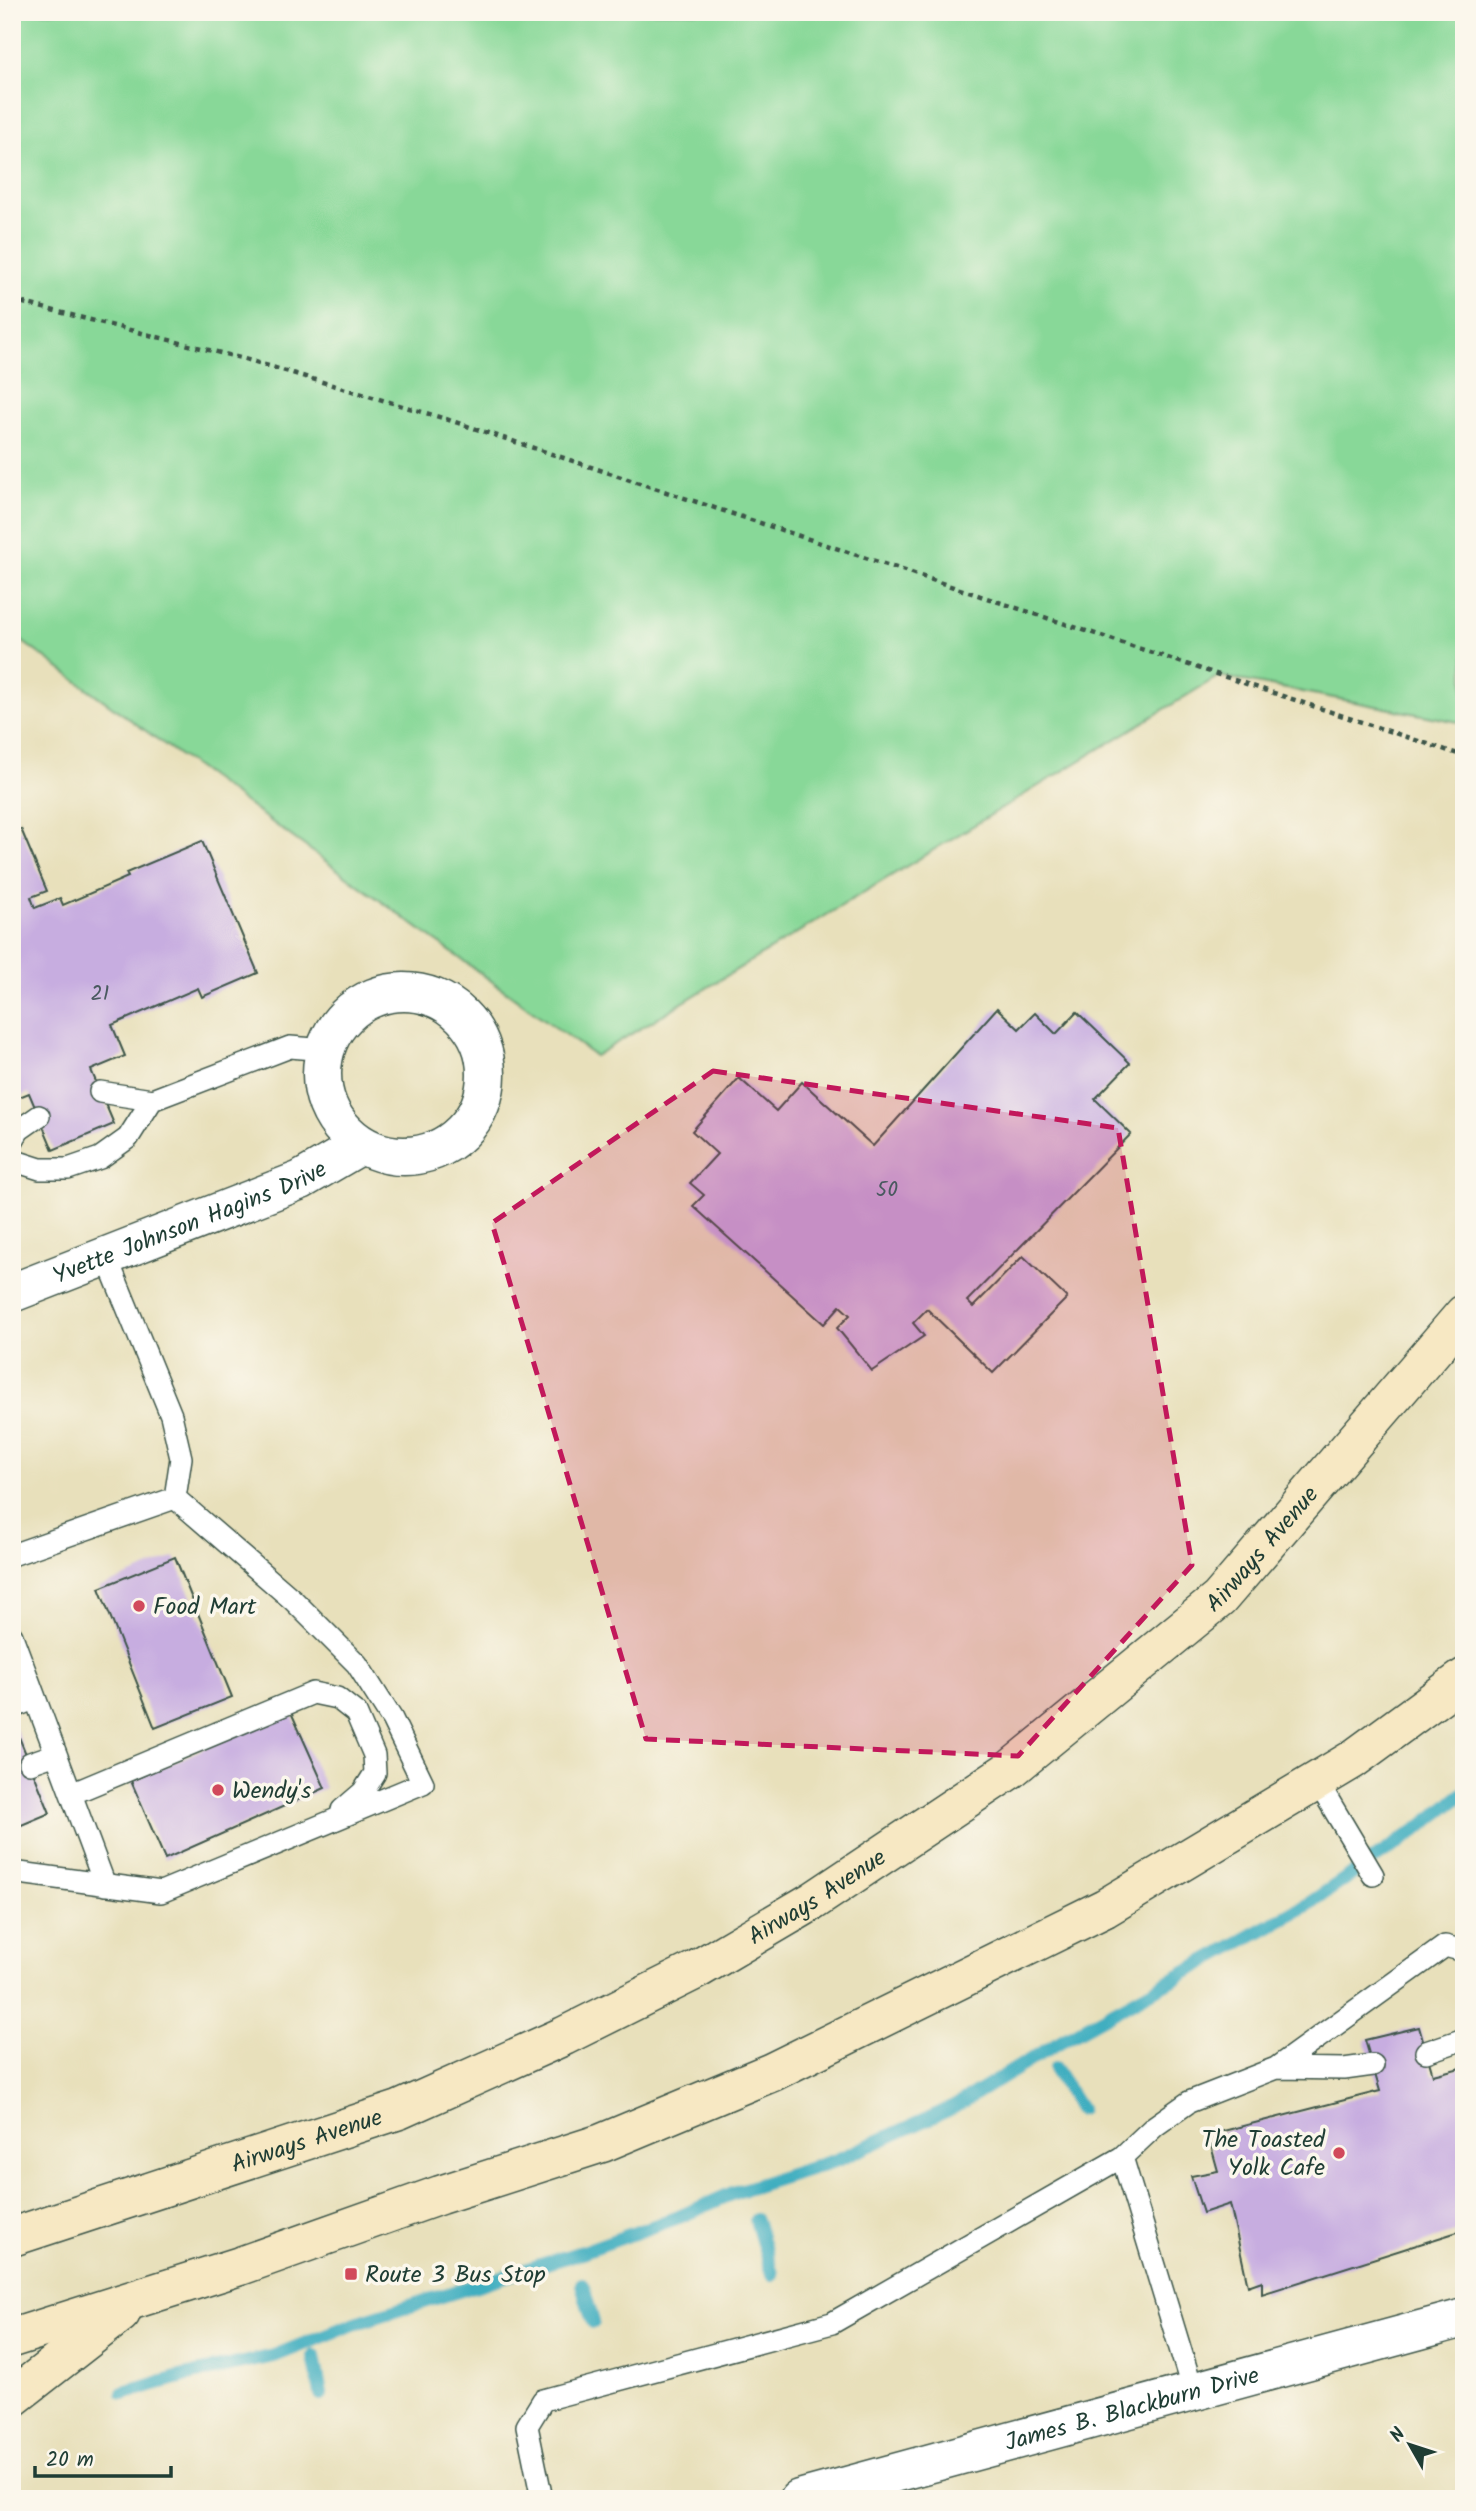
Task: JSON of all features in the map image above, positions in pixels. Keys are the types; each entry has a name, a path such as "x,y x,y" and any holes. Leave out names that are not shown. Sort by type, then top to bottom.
{"main road":[{"name":"Airways Avenue","path":"15,2235 399,2110 564,2036 696,1970 813,1901 1011,1769 1219,1598 1464,1314"},
{"path":"12,2338 240,2266 440,2195 602,2143 772,2072 1105,1908 1352,1760 1464,1678"},
{"path":"12,2398 141,2297"}],"street":[{"name":"Yvette Johnson Hagins Drive","path":"391,992 420,993 447,1003 473,1029 485,1055 486,1084 477,1111 466,1129 444,1147 416,1156 388,1155 361,1145 335,1119 323,1093 321,1064 326,1050 330,1037 342,1020 365,1002 391,992"},
{"name":"Yvette Johnson Hagins Drive","path":"12,1293 301,1180 361,1145"},
{"name":"James B. Blackburn Drive","path":"799,2499 1464,2318"}],"lane":[{"path":"100,1092 152,1100 290,1047 326,1050"},
{"path":"12,1160 40,1169 68,1169 100,1158 128,1138 152,1100"},
{"path":"12,1142 19,1130 39,1116"},
{"path":"106,1256 171,1415 181,1458 175,1498"},
{"path":"12,1555 175,1498"},
{"path":"12,1872 161,1892 424,1783 393,1719 357,1664 293,1601 175,1498"},
{"path":"12,1638 105,1885"},
{"path":"71,1794 313,1693 337,1698 356,1713 374,1755 375,1773 363,1792 327,1823"},
{"path":"12,1708 35,1698"},
{"path":"30,1763 56,1754"},
{"path":"1317,1781 1373,1875"},
{"path":"542,2499 527,2426 543,2400 832,2323 1122,2157 1155,2126 1189,2102 1276,2068 1454,1948 1464,1931"},
{"path":"1426,2052 1464,2039"},
{"path":"1276,2068 1344,2069 1373,2066"},
{"path":"1122,2157 1193,2391"}],"path":[{"path":"12,300 252,361 446,419 1464,755"}],"highlighted area":[{"path":"713,1071 1118,1128 1192,1565 1018,1756 646,1739 492,1223"}],"green space":[{"path":"12,12 1464,12 1464,723 1219,676 595,1056 12,634"}],"building":[{"path":"21,829 47,891 31,897 35,908 60,898 63,905 128,877 126,873 202,841 258,973 202,997 198,988 112,1025 125,1056 91,1070 114,1124 53,1150 29,1093 12,1100 12,832"},
{"path":"997,1008 1019,1029 1035,1013 1056,1034 1077,1012 1130,1063 1095,1099 1131,1134 967,1301 973,1307 1023,1256 1067,1298 993,1373 927,1309 913,1323 924,1336 872,1371 837,1328 850,1315 840,1306 824,1324 693,1206 704,1195 690,1183 717,1154 692,1131 739,1078 776,1111 802,1082 873,1146"},
{"path":"175,1557 232,1697 155,1728 99,1588"},
{"path":"290,1710 325,1788 165,1859 131,1781"},
{"path":"12,1720 50,1813 12,1829"},
{"name":"The Toasted Yolk Cafe","path":"1419,2027 1433,2075 1464,2067 1464,2230 1262,2294 1262,2281 1248,2286 1230,2204 1203,2213 1191,2176 1218,2171 1208,2135 1380,2091 1365,2040"}],"waterway":[{"path":"123,2393 274,2356 356,2323 582,2252 679,2217 733,2193 837,2160 954,2107 1061,2041 1307,1905 1418,1829 1464,1793"},
{"path":"1055,2069 1080,2109"},
{"path":"756,2220 772,2274"},
{"path":"582,2284 593,2322"},
{"path":"314,2356 321,2394"}],"place":[{"name":"Food Mart","path":"139,1606"},
{"name":"Wendy's","path":"218,1790"},
{"name":"The Toasted Yolk Cafe","path":"1339,2153"},
{"name":"Route 3 Bus Stop","path":"351,2274"}]}
